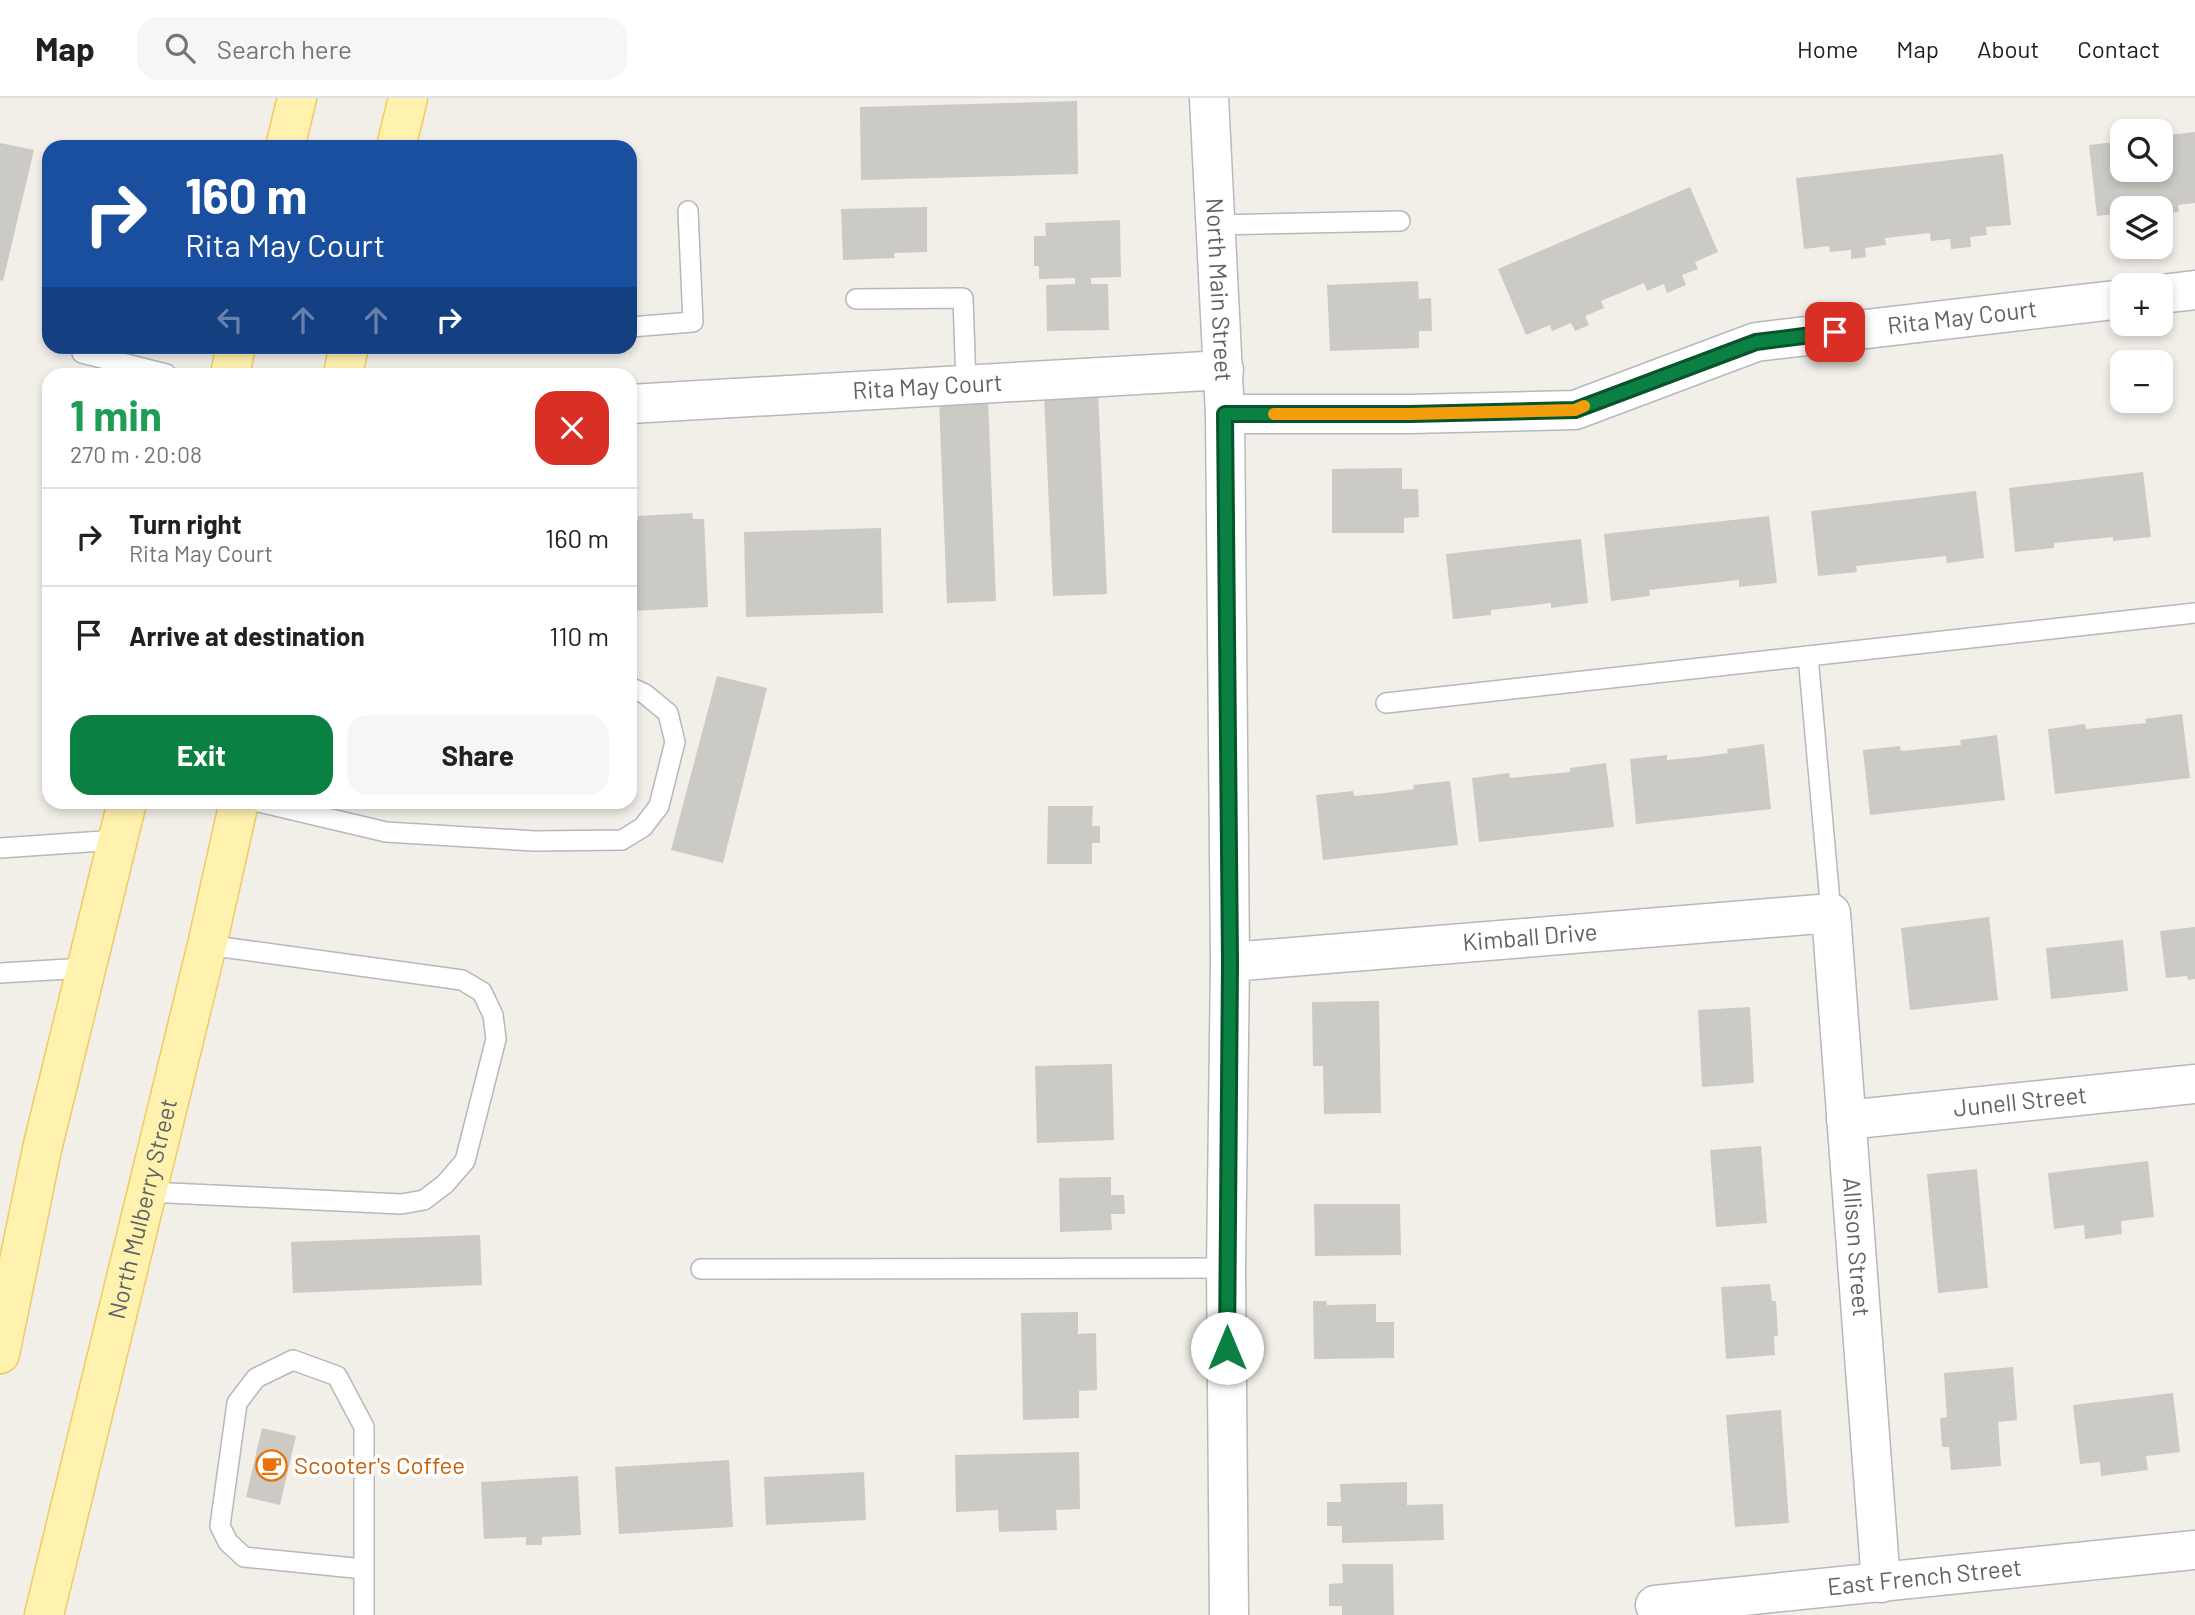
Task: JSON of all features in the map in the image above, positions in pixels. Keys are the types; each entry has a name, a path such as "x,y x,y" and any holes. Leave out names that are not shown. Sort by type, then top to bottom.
{"main road":[{"path":"287,140 297,98"},
{"path":"398,140 408,98"},
{"path":"0,1354 42,1149 125,809"},
{"name":"North Mulberry Street","path":"44,1615 148,1192 237,809"}],"street":[{"name":"North Main Street","path":"1209,98 1225,414 1230,962 1226,1268 1229,1615"},
{"path":"2173,293 2195,290"},
{"name":"Rita May Court","path":"1225,414 1410,414 1575,410 1756,342 2110,301"},
{"name":"Rita May Court","path":"637,404 1224,370"},
{"name":"Kimball Drive","path":"1230,962 1831,913"},
{"name":"Allison Street","path":"1831,913 1881,1583"},
{"name":"Junell Street","path":"1846,1120 2195,1084"},
{"name":"East French Street","path":"1655,1605 2195,1550"}],"lane":[{"path":"637,326 693,322 688,211"},
{"path":"1216,225 1400,221"},
{"path":"856,299 963,298 966,384"},
{"path":"86,354 142,368"},
{"path":"1386,703 2195,613"},
{"path":"1808,656 1831,913"},
{"path":"289,809 386,832 535,841 622,840 643,827 659,806 675,742 668,713 637,690"},
{"path":"0,848 117,840"},
{"path":"148,1192 401,1204 424,1200 445,1184 465,1161 496,1039 493,1015 482,992 462,980 207,944"},
{"path":"0,973 86,968"},
{"path":"701,1269 1226,1268"},
{"path":"364,1569 244,1557 228,1542 219,1526 237,1403 256,1378 293,1360 337,1376 365,1427 364,1615"}],"building":[{"path":"1077,101 1078,174 861,180 860,107"},
{"path":"2195,132 2195,203 2178,205 2179,212 2173,213 2173,196 2110,196 2110,214 2097,216 2089,145 2110,143 2110,182 2173,182 2173,135"},
{"path":"0,143 34,150 3,281 0,280"},
{"path":"2003,154 2011,225 1986,227 1987,235 1970,237 1971,247 1951,249 1950,239 1931,241 1930,233 1885,238 1886,245 1865,248 1866,257 1851,259 1851,250 1830,252 1829,246 1804,249 1796,178"},
{"path":"1690,187 1718,252 1695,262 1698,269 1682,275 1686,285 1667,293 1664,284 1647,291 1644,283 1601,301 1604,308 1585,316 1589,325 1575,331 1571,323 1552,331 1550,325 1526,335 1498,269"},
{"path":"927,207 927,252 894,253 895,258 843,260 841,209"},
{"path":"1120,220 1121,277 1091,278 1091,284 1108,284 1109,330 1047,331 1046,285 1075,284 1075,278 1039,279 1039,266 1034,266 1034,236 1046,236 1045,223"},
{"path":"1418,281 1419,299 1431,298 1432,331 1419,331 1419,348 1330,351 1327,285"},
{"path":"1098,392 1107,594 1053,596 1044,395"},
{"path":"988,398 996,601 947,603 939,400"},
{"path":"1402,468 1402,489 1418,489 1419,517 1404,518 1404,533 1332,533 1332,469"},
{"path":"2143,472 2151,537 2113,541 2113,537 2054,543 2054,548 2015,552 2009,488"},
{"path":"1976,491 1984,558 1947,563 1946,556 1856,566 1857,572 1818,576 1811,511"},
{"path":"692,513 693,519 704,519 708,607 637,611 638,516"},
{"path":"1769,516 1777,583 1739,587 1739,580 1649,590 1650,596 1611,601 1604,534"},
{"path":"881,528 883,613 746,617 744,532"},
{"path":"1581,539 1588,603 1551,608 1551,603 1491,610 1491,615 1453,619 1446,554"},
{"path":"717,676 767,688 723,863 671,850"},
{"path":"2182,714 2190,778 2055,794 2048,729 2085,724 2086,729 2146,723 2145,719"},
{"path":"1997,735 2005,800 1870,815 1863,750 1900,746 1901,751 1961,745 1960,740"},
{"path":"1764,744 1771,809 1636,824 1630,759 1667,755 1667,760 1699,757 1728,753 1727,749"},
{"path":"1606,763 1614,827 1479,842 1472,778 1509,773 1510,778 1570,772 1570,768"},
{"path":"1450,781 1458,845 1323,860 1316,795 1353,791 1354,796 1385,793 1414,789 1413,785"},
{"path":"1048,806 1093,806 1092,826 1100,826 1100,843 1092,843 1092,864 1047,864"},
{"path":"1989,917 1998,1000 1910,1010 1901,928"},
{"path":"2195,927 2195,979 2188,980 2187,976 2166,978 2160,931"},
{"path":"2123,940 2128,991 2051,999 2046,948"},
{"path":"1379,1001 1381,1113 1324,1114 1323,1066 1313,1066 1312,1002"},
{"path":"1750,1007 1754,1083 1702,1087 1698,1010"},
{"path":"1112,1064 1114,1140 1037,1143 1035,1066"},
{"path":"1761,1146 1767,1223 1716,1227 1710,1150"},
{"path":"2148,1161 2154,1217 2121,1221 2122,1234 2085,1239 2084,1225 2054,1229 2048,1173"},
{"path":"1977,1169 1988,1288 1938,1293 1927,1174"},
{"path":"1111,1177 1111,1195 1124,1195 1125,1214 1111,1214 1112,1230 1060,1232 1059,1178"},
{"path":"1314,1204 1400,1204 1401,1255 1315,1256"},
{"path":"480,1235 482,1285 293,1293 291,1242"},
{"path":"1770,1284 1772,1301 1776,1301 1778,1336 1774,1336 1775,1355 1726,1359 1721,1287"},
{"path":"1313,1301 1326,1301 1327,1305 1376,1304 1376,1322 1394,1322 1394,1358 1314,1359"},
{"path":"1078,1312 1078,1334 1096,1333 1097,1390 1079,1391 1079,1418 1023,1420 1021,1313"},
{"path":"2013,1367 2017,1420 1998,1422 2001,1466 1951,1470 1949,1447 1942,1447 1940,1418 1947,1417 1944,1373"},
{"path":"2173,1393 2180,1452 2146,1456 2148,1470 2101,1476 2100,1462 2080,1464 2073,1405"},
{"path":"1781,1410 1789,1523 1735,1527 1726,1415"},
{"name":"Scooter's Coffee","path":"262,1428 296,1436 280,1505 246,1497"},
{"path":"1079,1452 1080,1509 1056,1510 1057,1530 999,1532 998,1510 956,1512 955,1455"},
{"path":"729,1460 733,1527 619,1534 615,1467"},
{"path":"864,1472 866,1520 766,1525 764,1477"},
{"path":"578,1476 581,1535 542,1537 542,1545 526,1545 526,1537 484,1539 481,1482"},
{"path":"1407,1482 1407,1505 1443,1504 1444,1540 1342,1543 1342,1526 1327,1526 1327,1502 1341,1502 1340,1484"},
{"path":"1342,1564 1393,1564 1394,1615 1342,1615 1342,1606 1329,1606 1329,1584 1343,1583"}],"slow traffic":[{"path":"1274,414 1575,410 1584,406"}],"place":[{"name":"Scooter's Coffee","path":"271,1466"}],"route":[{"path":"1227,1348 1230,962 1225,414 1410,414 1575,410 1756,342 1835,332"}]}
